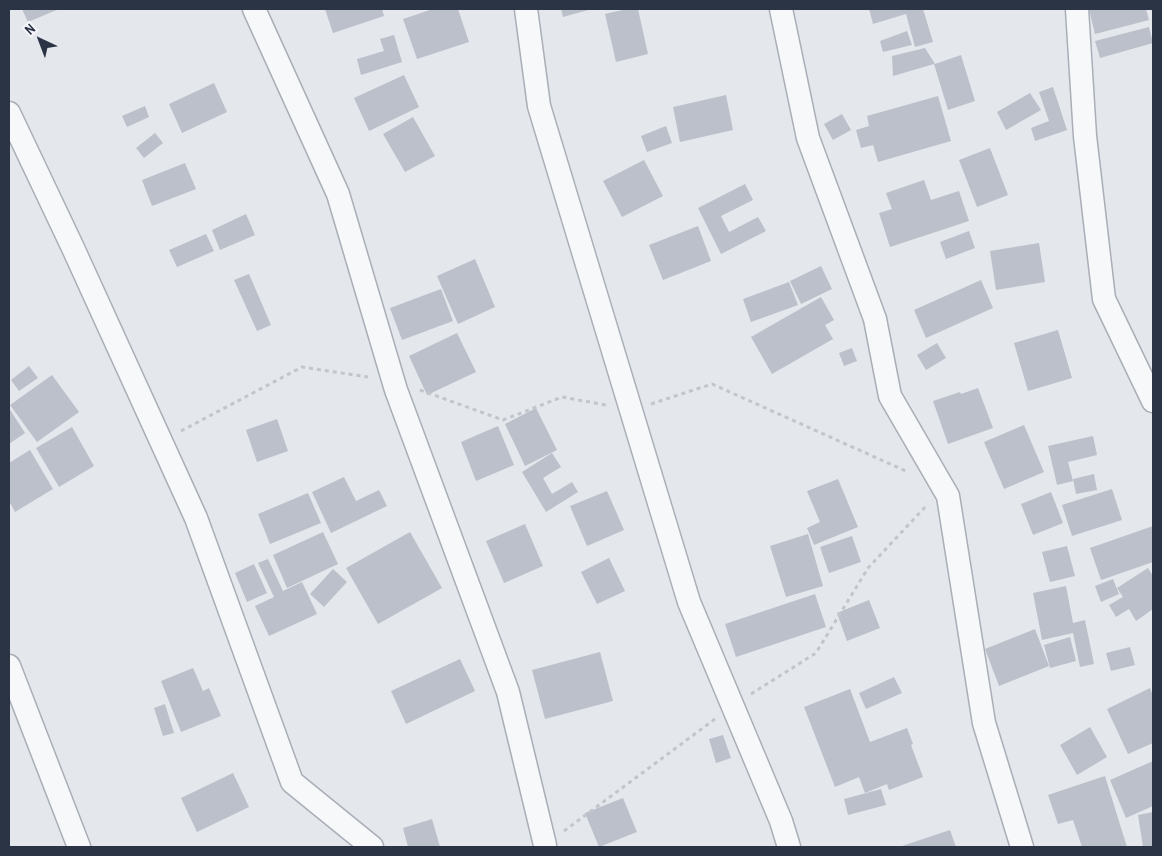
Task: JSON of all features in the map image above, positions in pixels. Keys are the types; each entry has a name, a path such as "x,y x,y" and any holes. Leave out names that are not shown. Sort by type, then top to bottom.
{"street":[{"path":"254,9 338,194 396,390 508,692 542,846"},
{"path":"526,9 539,106 689,602 781,822 789,847"},
{"path":"781,9 808,138 875,319 890,396 948,496 984,723 1022,847"},
{"path":"1077,9 1085,136 1104,299 1153,401"},
{"path":"9,113 73,248 196,518 292,782 372,847"},
{"path":"9,666 79,847"}],"path":[{"path":"161,441 302,368 394,380 503,420 562,397 631,410 712,384 943,488 868,568 816,653 732,706 542,846"}],"building":[{"path":"22,9 59,9 28,22"},
{"path":"325,9 382,9 384,16 333,33"},
{"path":"433,9 458,9 469,42 417,59 403,19"},
{"path":"561,9 592,9 563,17"},
{"path":"627,9 638,9 648,54 616,62 605,14"},
{"path":"869,9 923,9 933,42 915,47 906,14 873,24"},
{"path":"1089,9 1146,9 1149,20 1095,34"},
{"path":"1149,27 1153,43 1100,58 1095,41"},
{"path":"907,31 912,45 883,52 880,41"},
{"path":"394,35 402,62 361,75 357,59 384,51 380,39"},
{"path":"925,48 935,64 961,55 975,101 948,110 934,64 893,76 892,56"},
{"path":"404,75 419,107 369,131 354,98"},
{"path":"214,83 227,112 182,133 169,104"},
{"path":"1053,87 1067,130 1035,141 1031,128 1049,121 1039,92"},
{"path":"1030,93 1041,110 1006,130 997,112"},
{"path":"726,95 733,130 680,142 673,107"},
{"path":"938,96 951,141 878,162 873,145 861,148 856,130 869,126 867,116"},
{"path":"145,106 149,117 127,127 122,116"},
{"path":"842,114 851,130 833,140 824,124"},
{"path":"413,117 435,156 405,172 383,134"},
{"path":"666,126 672,143 647,152 641,136"},
{"path":"155,133 163,143 144,158 136,148"},
{"path":"990,148 1008,195 977,207 959,160"},
{"path":"644,160 663,196 622,217 603,181"},
{"path":"185,163 196,189 152,206 142,180"},
{"path":"924,180 931,200 959,191 969,221 890,247 879,213 892,209 886,193"},
{"path":"745,184 753,200 721,216 729,232 758,217 766,231 721,254 698,208"},
{"path":"246,214 255,235 220,250 212,230"},
{"path":"698,226 711,261 663,280 649,245"},
{"path":"969,231 975,248 946,259 940,242"},
{"path":"206,234 214,251 177,267 169,250"},
{"path":"1039,243 1045,282 996,290 990,251"},
{"path":"475,259 495,307 458,324 437,276"},
{"path":"821,266 832,289 801,304 790,281"},
{"path":"249,274 271,325 257,331 234,280"},
{"path":"981,280 993,308 926,338 914,310"},
{"path":"789,282 798,305 751,322 743,299"},
{"path":"441,289 453,321 402,340 390,308"},
{"path":"821,297 834,320 825,325 833,339 772,374 751,337"},
{"path":"1058,330 1072,378 1028,391 1014,343"},
{"path":"457,333 476,372 427,395 409,356"},
{"path":"937,343 946,358 926,370 917,355"},
{"path":"852,348 857,361 844,366 839,353"},
{"path":"29,366 38,378 19,391 11,380"},
{"path":"52,375 79,412 37,442 10,405"},
{"path":"978,388 993,428 948,444 933,401"},
{"path":"9,408 25,433 9,444"},
{"path":"536,408 557,450 525,466 505,424"},
{"path":"277,419 288,451 257,462 246,430"},
{"path":"1024,425 1044,472 1004,489 984,442"},
{"path":"498,426 514,465 476,481 461,442"},
{"path":"72,427 94,466 59,487 36,448"},
{"path":"1093,436 1097,455 1068,462 1073,481 1057,485 1048,446"},
{"path":"30,450 53,489 15,512 9,501 9,463"},
{"path":"552,453 561,467 543,478 552,494 572,482 578,492 546,512 522,472"},
{"path":"1094,474 1097,490 1076,494 1073,479"},
{"path":"344,477 356,501 379,490 387,506 331,533 312,492"},
{"path":"838,479 858,527 814,545 807,528 820,522 807,491"},
{"path":"1112,489 1122,520 1072,536 1062,505"},
{"path":"607,491 624,530 587,546 570,506"},
{"path":"1051,492 1063,523 1033,535 1021,504"},
{"path":"308,493 321,523 270,544 258,514"},
{"path":"525,524 543,566 504,583 486,541"},
{"path":"1153,526 1153,562 1101,580 1090,548"},
{"path":"323,532 338,564 287,588 273,555"},
{"path":"410,532 442,588 378,624 346,568"},
{"path":"808,534 823,586 786,597 770,546"},
{"path":"852,536 861,562 829,573 820,547"},
{"path":"1067,546 1075,576 1050,582 1042,552"},
{"path":"609,558 625,591 597,604 581,572"},
{"path":"268,559 283,591 302,582 317,614 269,636 255,606 274,597 258,563"},
{"path":"254,564 267,593 247,602 235,573"},
{"path":"1148,568 1153,576 1153,609 1136,621 1129,609 1116,617 1109,605 1123,597 1117,588"},
{"path":"333,569 347,582 324,607 310,594"},
{"path":"1113,579 1119,594 1101,602 1095,586"},
{"path":"1066,586 1073,623 1085,620 1094,664 1080,667 1073,633 1042,640 1033,593"},
{"path":"815,594 826,627 736,657 725,624"},
{"path":"869,600 880,628 847,641 837,613"},
{"path":"1035,629 1049,666 999,686 985,649"},
{"path":"1070,637 1076,661 1050,668 1044,645"},
{"path":"1130,647 1135,665 1111,671 1106,653"},
{"path":"600,652 613,701 545,719 532,670"},
{"path":"460,659 475,691 406,724 391,691"},
{"path":"193,668 203,691 209,688 221,716 181,732 161,681"},
{"path":"894,677 902,693 866,709 859,693"},
{"path":"1150,688 1153,696 1153,743 1128,754 1107,709"},
{"path":"850,689 870,742 907,728 923,777 889,790 887,784 865,793 859,777 835,787 804,707"},
{"path":"165,704 174,733 163,736 154,708"},
{"path":"1090,727 1107,757 1077,775 1060,745"},
{"path":"723,735 731,758 716,763 709,739"},
{"path":"1153,761 1153,806 1126,818 1110,780"},
{"path":"233,773 249,807 197,832 181,798"},
{"path":"1105,776 1127,847 1082,847 1073,820 1058,824 1048,795"},
{"path":"881,789 886,805 848,815 844,799"},
{"path":"623,798 637,832 599,847 585,813"},
{"path":"1153,812 1153,847 1143,847 1138,815"},
{"path":"432,819 440,847 408,847 403,828"},
{"path":"950,830 956,847 899,847"}]}
